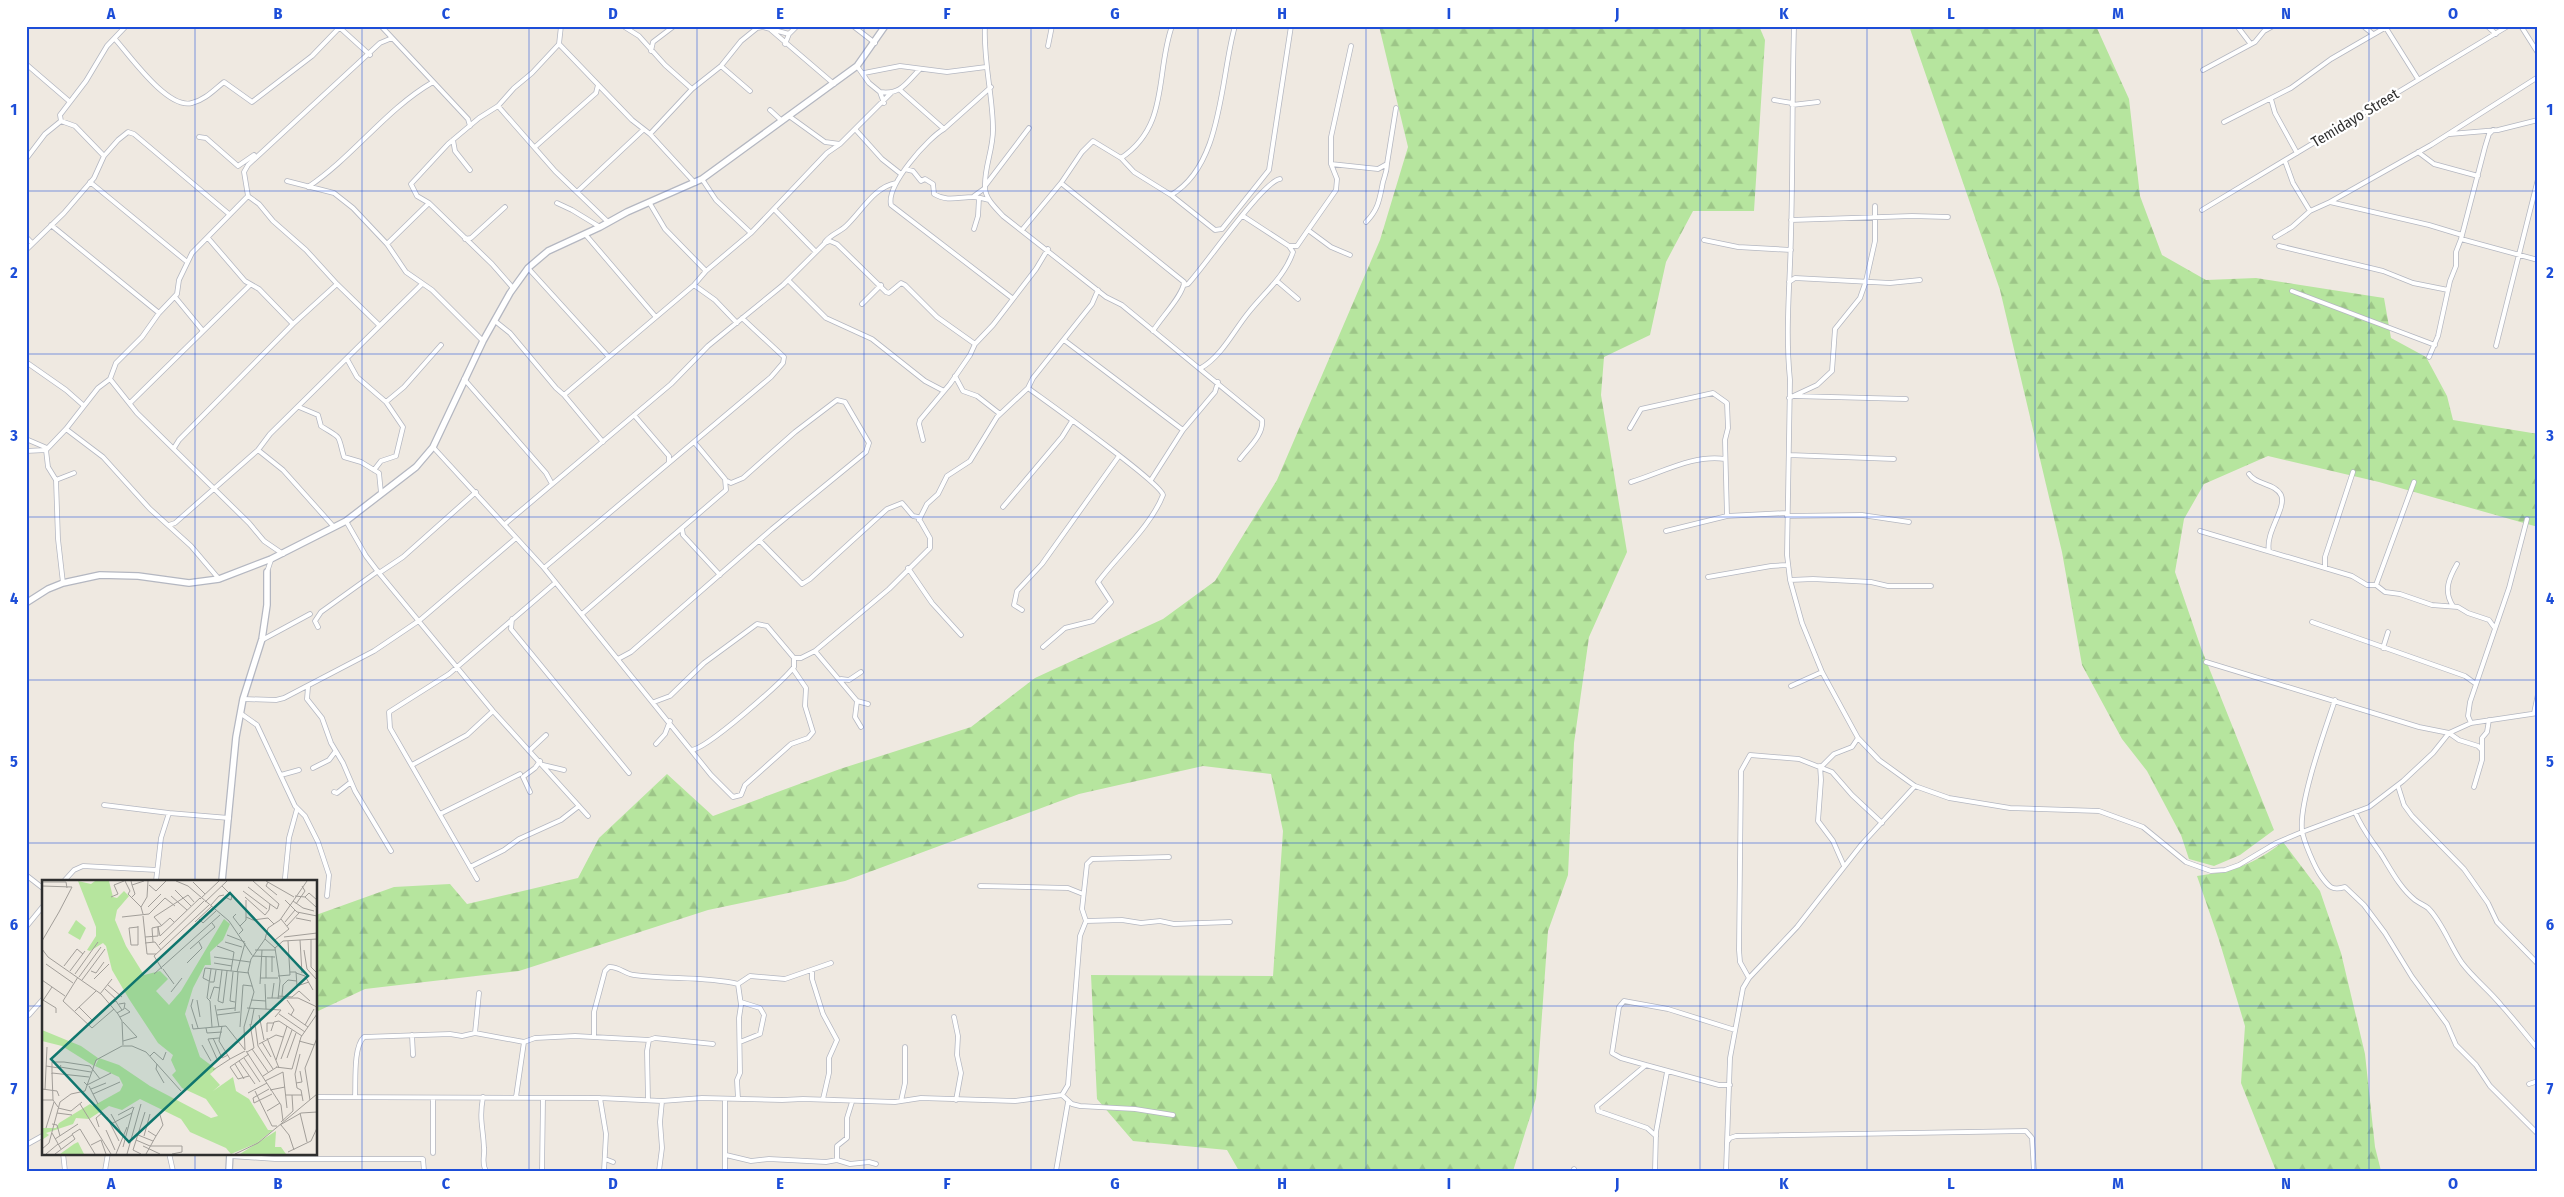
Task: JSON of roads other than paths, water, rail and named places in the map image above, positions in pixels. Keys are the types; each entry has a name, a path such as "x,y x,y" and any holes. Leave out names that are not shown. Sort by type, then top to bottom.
{"street":[{"path":"61,121 60,116 86,81 107,46 126,26"},
{"path":"381,26 468,119 470,126"},
{"path":"513,288 492,264 429,202 417,196 411,184 452,140 479,118 498,106 559,44 561,26"},
{"path":"623,26 639,36 692,89"},
{"path":"651,50 653,42 674,26"},
{"path":"785,44 789,34 797,26"},
{"path":"853,26 876,43"},
{"path":"26,603 48,589 63,583 100,575 138,576 189,583 219,579 271,560 346,521 416,466 433,446 483,341 513,288 528,268 548,251 600,228 608,222 649,202 702,179 857,66 876,43 885,26"},
{"path":"985,26 986,67 991,87 993,130 985,187 989,200 1003,216 1048,249 1098,290 1122,305 1202,368 1262,420 1262,429 1240,459"},
{"path":"1048,46 1052,26"},
{"path":"1121,158 1143,139 1155,116 1168,38 1172,26"},
{"path":"1171,195 1196,170 1212,143 1234,26"},
{"path":"1022,230 1061,183 1082,152 1094,141 1121,158 1134,172 1171,195 1219,231 1269,170 1291,26"},
{"path":"1794,26 1791,250 1787,350 1792,397 1788,455 1787,565 1802,623 1822,672 1848,724 1858,738 1879,760 1915,786 1950,798 2010,808 2080,810 2114,816 2153,833 2186,862 2211,871 2239,866 2276,843 2369,807 2398,786 2433,753 2449,733 2471,723 2536,713 2538,694"},
{"path":"2237,26 2250,43"},
{"path":"2203,70 2250,43 2273,26"},
{"path":"2363,26 2373,34"},
{"path":"2487,26 2496,34"},
{"name":"Temidayo Street","path":"2202,210 2508,26"},
{"path":"2521,26 2538,52"},
{"path":"115,38 154,83 181,103 191,104 201,100 224,82 250,102 299,67 338,27 370,55"},
{"path":"650,134 692,89 721,66 741,41 757,27 766,27 789,34"},
{"path":"2224,122 2271,98 2387,27 2418,80"},
{"path":"772,30 785,44 834,84"},
{"path":"199,137 206,138 238,166 294,125 370,55 380,43 392,38"},
{"path":"559,44 643,130 650,134 695,183"},
{"path":"1202,368 1216,356 1249,312 1276,281 1293,252 1336,190 1336,179 1331,164 1331,137 1352,46"},
{"path":"26,64 69,102"},
{"path":"721,66 750,91"},
{"path":"857,66 864,73 869,83 880,92 884,103"},
{"path":"864,73 900,66 947,72 986,67"},
{"path":"880,92 891,93 900,90 920,69"},
{"path":"2276,237 2292,227 2310,211 2330,202 2450,134 2538,77"},
{"path":"308,187 324,176 393,113 433,82"},
{"path":"596,93 598,85"},
{"path":"991,87 928,142 902,171 890,197 893,207 1012,298"},
{"path":"900,90 944,129"},
{"path":"535,147 596,93 604,91"},
{"path":"564,395 694,285 706,271 750,233 827,153 840,144 884,103 891,93"},
{"path":"2271,98 2275,114 2297,153"},
{"path":"1774,100 1792,104 1818,102"},
{"path":"498,106 554,171 608,222"},
{"path":"1366,222 1375,213 1381,198 1382,184 1387,176 1386,164 1396,108"},
{"path":"770,110 782,121"},
{"path":"789,116 825,142 840,144"},
{"path":"468,119 479,118"},
{"path":"2450,134 2508,129 2538,120"},
{"path":"61,121 75,126 104,156"},
{"path":"26,160 45,134 61,121"},
{"path":"855,128 882,159 902,171 914,171 922,181 925,178 933,184 934,194 938,197 959,199 977,197 989,200"},
{"path":"974,229 978,216 977,197 1029,128"},
{"path":"578,192 643,130"},
{"path":"2429,357 2435,345 2452,272 2456,266 2456,252 2462,237 2488,137 2493,130"},
{"path":"26,250 90,182 100,168 104,156 118,140 132,132 229,214"},
{"path":"452,140 470,170"},
{"path":"825,142 827,153"},
{"path":"448,144 454,146"},
{"path":"260,151 244,172 248,196 259,204 273,221 306,250 378,325"},
{"path":"2418,152 2434,164 2478,176"},
{"path":"2284,161 2293,183 2310,211"},
{"path":"989,163 998,170"},
{"path":"1331,164 1378,169 1387,176"},
{"path":"1378,169 1386,164"},
{"path":"702,179 716,200 750,233"},
{"path":"1184,285 1195,277 1271,182 1280,179"},
{"path":"2496,346 2538,179"},
{"path":"287,181 334,193 339,197 387,244 406,272 432,290 483,341"},
{"path":"90,182 186,261"},
{"path":"505,524 671,384 708,346 788,280 831,235 847,225 881,189 896,183"},
{"path":"1061,183 1181,276 1184,290 1163,315 1153,331"},
{"path":"26,451 36,452 48,449 98,388 110,379 116,364 142,337 159,313 179,291 178,283 186,261 198,246 248,196"},
{"path":"387,244 429,202"},
{"path":"649,202 665,229 706,271"},
{"path":"2330,202 2429,225 2519,256 2538,260"},
{"path":"558,203 600,228"},
{"path":"1792,397 1817,385 1832,371 1835,329 1860,298 1866,281 1875,240 1875,206"},
{"path":"465,239 472,238 505,207"},
{"path":"774,209 815,251"},
{"path":"1243,216 1288,246 1293,252"},
{"path":"1791,220 1948,217"},
{"path":"51,225 159,313"},
{"path":"1308,230 1331,247 1350,255"},
{"path":"585,234 656,316"},
{"path":"26,237 32,242"},
{"path":"208,238 250,285 259,289 293,324"},
{"path":"471,245 472,238"},
{"path":"1704,240 1738,247 1791,250"},
{"path":"825,243 830,241 837,244 889,293 901,283 937,317 975,344"},
{"path":"1288,246 1297,246"},
{"path":"2279,246 2448,290"},
{"path":"924,440 919,422 955,376 970,355 975,344 993,325 1036,269 1048,249"},
{"path":"528,268 608,356"},
{"path":"1789,273 1795,278"},
{"path":"1789,282 1795,278 1890,283 1920,280"},
{"path":"788,280 826,318 872,339 925,381 944,391"},
{"path":"1276,281 1298,299"},
{"path":"174,448 179,440 293,324 337,284"},
{"path":"169,525 175,523 258,450 378,325 422,284"},
{"path":"130,403 250,285"},
{"path":"694,285 715,300 737,322"},
{"path":"862,304 881,285"},
{"path":"920,520 927,504 938,494 947,476 970,461 1000,414 1028,388 1092,304 1098,290"},
{"path":"2292,291 2435,345"},
{"path":"175,297 204,330"},
{"path":"544,568 675,457 695,443 771,377 784,360 782,354 742,318"},
{"path":"494,321 510,333 603,442"},
{"path":"1064,340 1183,430"},
{"path":"386,402 404,387 441,345"},
{"path":"346,359 357,378 386,402 402,423 403,431 396,456 382,461 374,470"},
{"path":"26,362 66,390 83,405"},
{"path":"955,376 963,391 983,400 1000,414"},
{"path":"110,379 130,403 264,541 283,554"},
{"path":"464,379 546,473 552,484"},
{"path":"1151,480 1183,430 1215,392 1218,382"},
{"path":"1028,388 1162,490 1161,500 1141,532 1123,549 1098,582 1111,602 1093,621 1065,628 1043,647"},
{"path":"1630,428 1641,409 1713,393 1727,403 1725,459 1727,516"},
{"path":"1792,397 1906,399"},
{"path":"618,659 626,656 720,574 866,452 869,443 845,402 838,400 794,432 743,478 731,483 726,481 695,443"},
{"path":"299,407 318,415 321,426 338,436 342,442 344,457 361,462 380,476 381,492"},
{"path":"634,415 669,456 675,457"},
{"path":"1003,507 1062,437 1072,421"},
{"path":"66,429 104,457 150,509 175,530 219,579"},
{"path":"26,439 41,448 48,449"},
{"path":"261,445 263,453"},
{"path":"433,446 544,568 730,796 741,795 745,785 791,744 808,738 813,732 805,706 806,688 793,669 794,658 767,626 757,624 704,663 670,696 654,702"},
{"path":"48,449 48,467 56,480 58,532 63,583"},
{"path":"258,450 270,462 282,470 334,527"},
{"path":"1788,455 1894,459"},
{"path":"669,456 669,462"},
{"path":"1022,610 1014,604 1017,591 1042,564 1119,456"},
{"path":"1632,482 1698,460 1725,459"},
{"path":"2325,568 2325,557 2354,472"},
{"path":"56,480 74,473"},
{"path":"2249,474 2254,481 2275,488 2281,494 2282,504 2272,527 2268,543 2269,551"},
{"path":"582,614 723,494 726,490 726,481"},
{"path":"2376,586 2414,482"},
{"path":"318,627 315,621 321,612 403,557 476,492"},
{"path":"760,541 802,584 892,506 902,503 913,516 920,520 930,538 931,546 889,589 815,651 801,658 794,658"},
{"path":"1666,531 1727,516 1862,515 1909,522"},
{"path":"2471,723 2468,716 2469,706 2490,647 2494,627 2509,588 2527,519"},
{"path":"346,521 366,556 493,711 529,751 540,760 588,816"},
{"path":"175,523 175,530"},
{"path":"682,529 683,536 720,574"},
{"path":"2200,531 2360,579 2385,592 2400,594 2420,602 2440,606 2453,606 2489,620 2494,627"},
{"path":"243,699 276,700 308,687 336,668 374,651 420,620 516,538"},
{"path":"222,880 240,713 261,641 267,605 267,572 271,560"},
{"path":"260,564 267,572"},
{"path":"2453,606 2449,599 2447,582 2457,564"},
{"path":"1708,577 1770,566 1787,565"},
{"path":"908,568 932,603 961,635"},
{"path":"1790,580 1871,582 1898,587 1932,586"},
{"path":"476,879 390,728 388,712 441,680 555,583"},
{"path":"261,641 310,614"},
{"path":"512,619 511,629 629,773"},
{"path":"2312,622 2469,678 2476,684"},
{"path":"2383,648 2388,632"},
{"path":"815,651 857,701 868,704"},
{"path":"2206,662 2419,727 2449,733 2459,740 2478,746 2482,750"},
{"path":"691,750 701,747 725,728 793,669"},
{"path":"839,678 849,680 861,672"},
{"path":"1791,686 1822,672"},
{"path":"308,687 307,699 322,718 335,752 391,851"},
{"path":"302,690 306,693"},
{"path":"2334,700 2303,812 2302,832 2318,872 2330,888 2336,890 2345,888 2364,905 2412,977 2447,1024 2456,1045 2476,1066 2490,1086 2538,1134"},
{"path":"857,701 855,718 862,727"},
{"path":"412,765 466,735 493,711"},
{"path":"240,713 257,726 296,809 305,816 318,842 329,875 327,896"},
{"path":"2474,787 2482,760 2482,738 2487,732 2489,720"},
{"path":"656,744 665,734 670,721"},
{"path":"529,751 546,735"},
{"path":"1820,766 1834,754 1852,747 1858,738"},
{"path":"313,768 329,760 335,752"},
{"path":"1749,978 1740,962 1739,950 1743,766 1748,757 1753,755 1784,756 1820,766 1836,776 1852,795 1882,823"},
{"path":"530,792 523,777 535,768 540,760"},
{"path":"543,765 564,770"},
{"path":"1820,766 1818,822 1833,841 1844,866"},
{"path":"281,775 287,775 299,770"},
{"path":"440,814 520,774"},
{"path":"334,792 336,793 351,782"},
{"path":"1726,1171 1730,1086 1729,1068 1743,988 1749,978 1796,927 1844,866 1915,786"},
{"path":"2398,786 2404,805 2412,816 2464,869 2488,903 2497,922 2538,964"},
{"path":"104,805 168,814 229,818"},
{"path":"470,867 504,850 519,839 561,820 579,806"},
{"path":"285,878 289,838 296,809"},
{"path":"2355,812 2363,832 2393,875 2414,900 2428,908 2442,927 2452,949 2464,966 2538,1049"},
{"path":"156,880 161,838 168,814"},
{"path":"1062,1096 1068,1085 1080,936 1086,921 1082,909 1087,864 1092,859 1169,857"},
{"path":"65,880 74,870 83,866 157,870"},
{"path":"26,875 42,887"},
{"path":"980,886 1068,888 1084,894"},
{"path":"26,927 42,907"},
{"path":"1086,921 1122,920 1141,923 1160,921 1174,924 1230,922"},
{"path":"594,1037 594,1012 605,971 609,967 617,968 633,975 714,979 738,984 750,976 777,980 831,963"},
{"path":"812,970 812,979 821,1008 837,1040 828,1058 829,1073 823,1100"},
{"path":"738,984 741,1002 739,1018 740,1073 737,1080 738,1099"},
{"path":"475,1033 479,993"},
{"path":"26,1013 29,1015 42,1000"},
{"path":"1730,1086 1667,1072 1621,1058 1612,1053 1619,1007 1624,1001 1668,1009 1735,1030"},
{"path":"740,1042 760,1034 764,1015 760,1008 741,1002"},
{"path":"954,1017 958,1036 957,1054 961,1074 956,1100"},
{"path":"355,1097 357,1052 361,1039 370,1036 462,1036 475,1033 524,1042 535,1038 594,1037 649,1040 655,1038 713,1044"},
{"path":"412,1035 413,1055"},
{"path":"648,1100 647,1051 649,1040"},
{"path":"516,1097 524,1042"},
{"path":"901,1101 906,1083 905,1047"},
{"path":"1646,1065 1597,1106 1598,1111 1647,1128 1656,1136"},
{"path":"1655,1171 1656,1136 1667,1072"},
{"path":"2529,1084 2538,1081"},
{"path":"318,1097 516,1097 662,1101 725,1098 852,1102 901,1101 921,1098 1015,1101 1062,1096"},
{"path":"1062,1096 1068,1102 1087,1107 1135,1109 1173,1115"},
{"path":"483,1097 480,1128 484,1148 483,1165 486,1171"},
{"path":"432,1153 433,1098"},
{"path":"542,1171 543,1098"},
{"path":"600,1098 605,1121 604,1171"},
{"path":"725,1098 725,1171"},
{"path":"659,1171 662,1148 660,1122 662,1101"},
{"path":"837,1160 837,1146 847,1138 847,1118 852,1102"},
{"path":"1056,1171 1068,1102"},
{"path":"1727,1129 1736,1136"},
{"path":"1727,1143 1730,1138 1736,1136 2026,1132 2032,1138 2034,1171"},
{"path":"26,1145 42,1136"},
{"path":"63,1154 65,1171"},
{"path":"105,1171 108,1154"},
{"path":"169,1154 173,1171"},
{"path":"229,1171 230,1155 275,1159 424,1159 424,1171"},
{"path":"726,1156 751,1160 826,1162 837,1160 850,1164 869,1162 876,1164"},
{"path":"605,1159 613,1162"}]}
